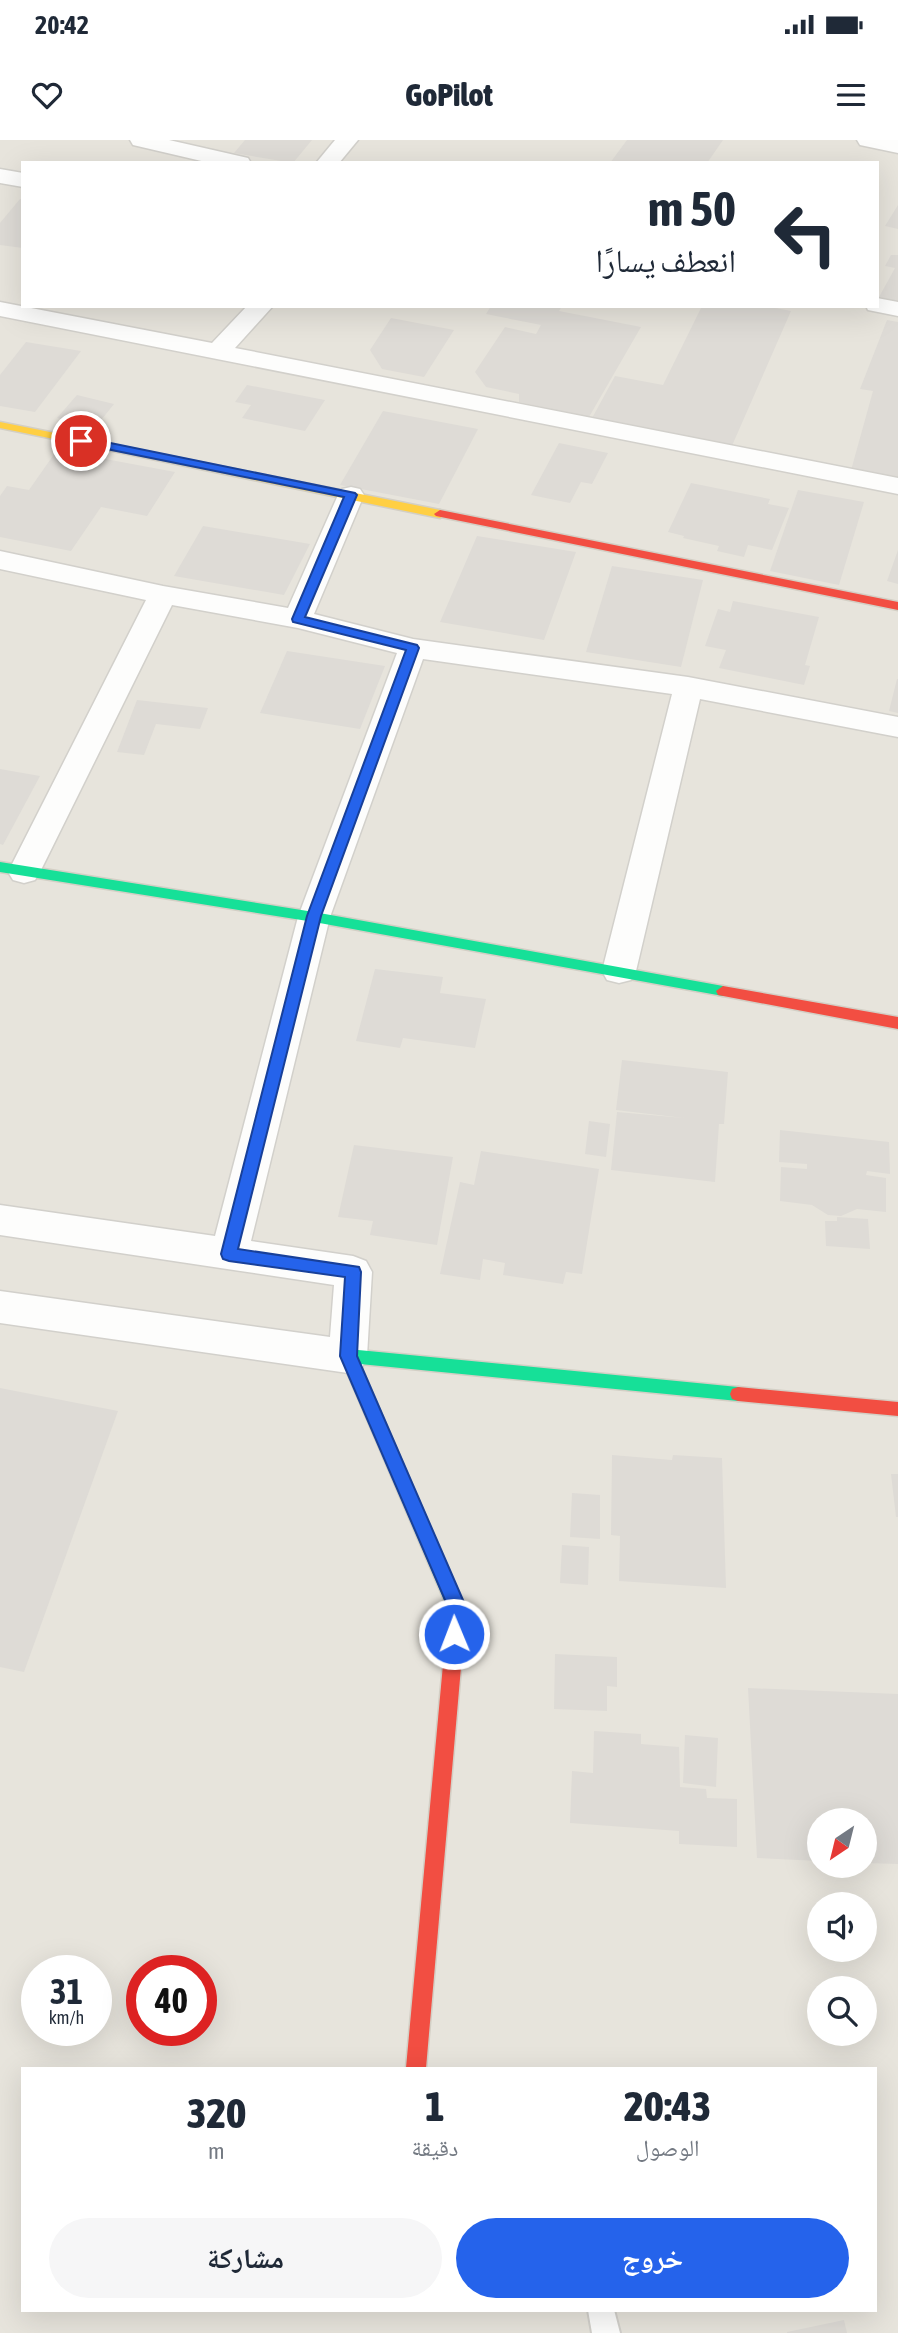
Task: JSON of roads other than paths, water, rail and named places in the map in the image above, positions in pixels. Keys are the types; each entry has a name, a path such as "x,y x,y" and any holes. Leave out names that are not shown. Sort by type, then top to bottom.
{"street":[{"path":"141,140 231,161"},
{"path":"329,161 347,140"},
{"path":"869,140 898,146"},
{"path":"0,176 21,180"},
{"path":"879,305 898,309"},
{"path":"217,352 259,308"},
{"path":"0,309 898,486"},
{"path":"0,425 898,606"},
{"path":"298,619 351,495"},
{"path":"0,560 163,595 298,619 413,648 688,687 898,727"},
{"path":"163,595 12,869 314,916 898,1023"},
{"path":"229,1254 314,916 413,648"},
{"path":"620,971 688,687"},
{"path":"0,1220 353,1272 348,1356 457,1607 416,2067"},
{"path":"0,1307 348,1356 898,1409"}],"lane":[{"path":"601,2312 606,2333"}]}
